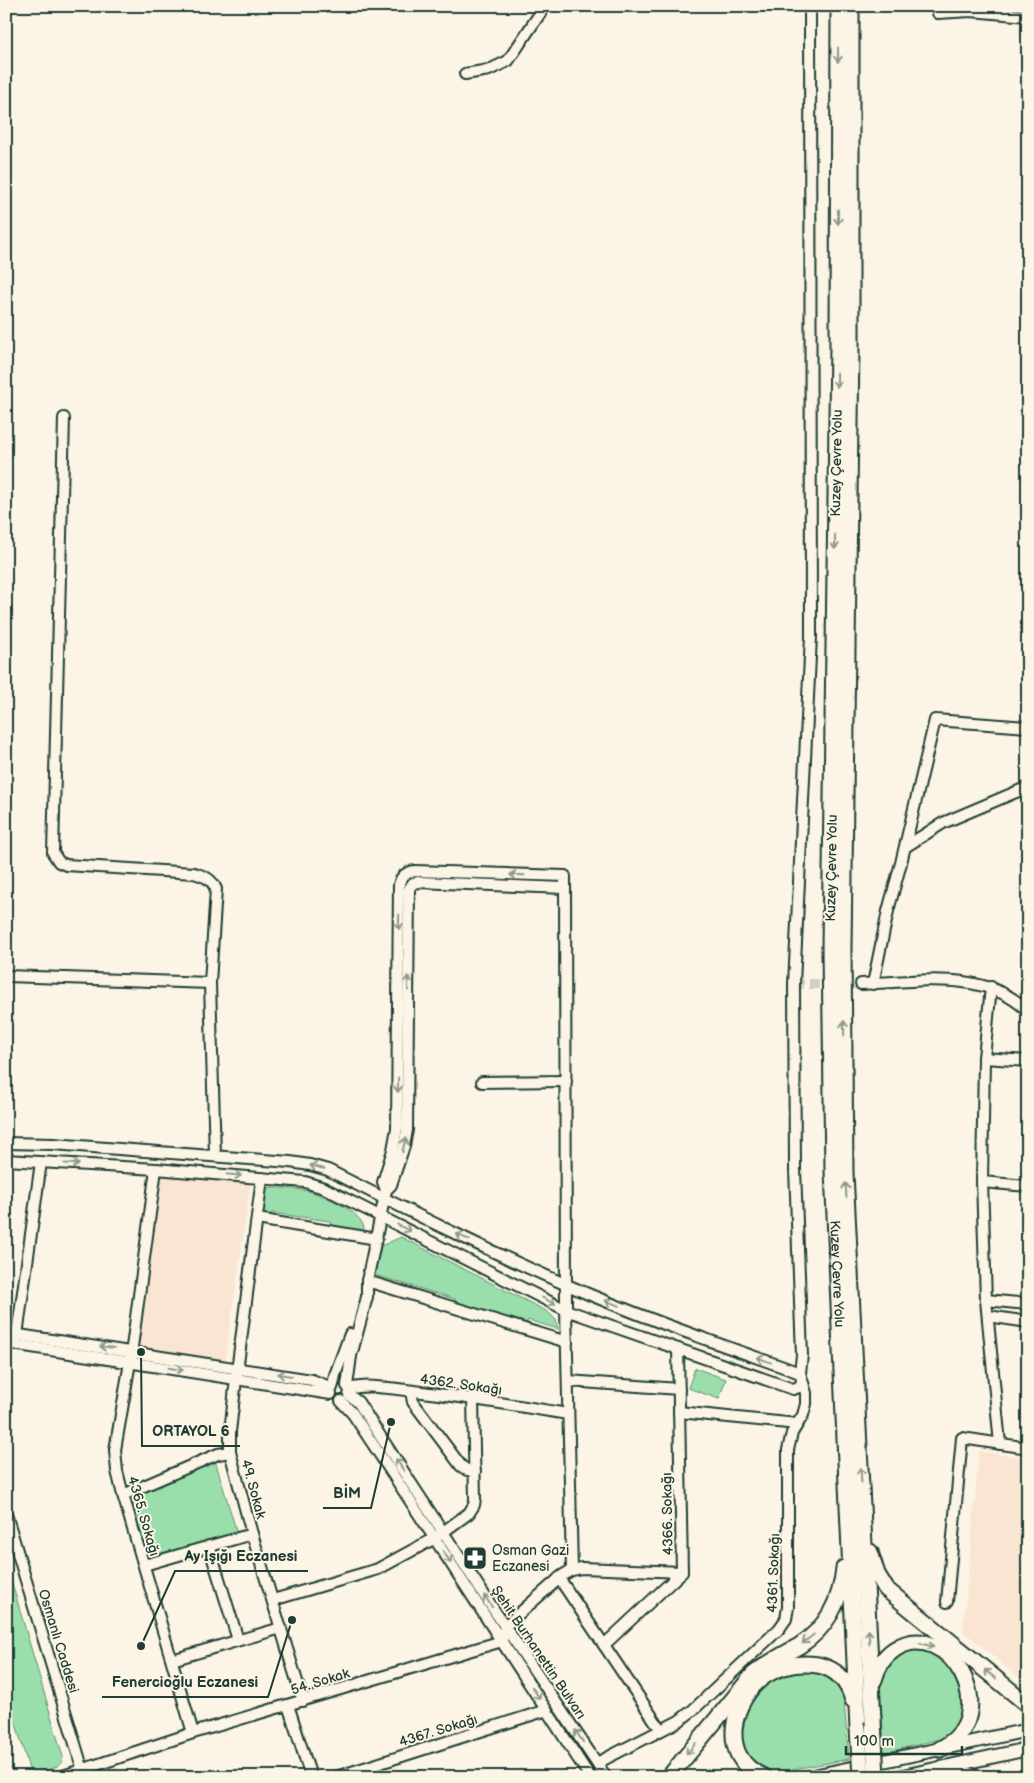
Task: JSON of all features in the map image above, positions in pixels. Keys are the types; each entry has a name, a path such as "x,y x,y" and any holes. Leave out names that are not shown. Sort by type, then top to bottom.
{"highway":[{"name":"Kuzey Çevre Yolu","path":"838,6 838,344 830,949 833,1171 858,1729"},
{"name":"Kuzey Çevre Yolu","path":"851,6 851,347 843,977 845,1173 876,1777"},
{"path":"669,1777 753,1675 766,1664 808,1639 819,1630 828,1617 838,1600 842,1586 848,1514"},
{"path":"864,1537 878,1574 886,1589 1028,1705"},
{"path":"872,1691 874,1678 879,1666 898,1647 909,1643 922,1643 946,1654 964,1676 970,1694 971,1708 966,1725 959,1735 951,1743 940,1749"},
{"path":"764,1777 749,1769 742,1761 735,1747 734,1731 739,1710 746,1695 762,1678 791,1665 803,1664 825,1667 838,1674 846,1683 851,1693 858,1729 861,1777"},
{"path":"943,1768 972,1777"}],"main road":[{"path":"809,1777 1028,1730"},
{"path":"898,1777 1028,1749"}],"street":[{"path":"464,74 489,70 508,61 545,6"},
{"name":"4361. Sokağı","path":"597,1763 679,1721 707,1698 779,1629 786,1619 788,1607 787,1459 790,1441 803,1415 806,1404 806,1393 801,1378 802,1355 795,1169 794,984 811,636 810,6"},
{"path":"937,6 938,13 971,11 1028,16"},
{"path":"64,418 52,853 59,862 66,865 194,873 210,879 216,888 210,983 215,1156"},
{"path":"873,984 884,928 935,720 1028,727"},
{"path":"905,848 943,823 1028,787"},
{"path":"367,1281 367,1297 351,1356 347,1393 335,1399 332,1389 335,1375 367,1281 385,1194 383,1182 395,1144 397,1128 399,885 404,875 415,871 566,876 566,1310 572,1570"},
{"path":"404,875 413,884"},
{"path":"385,1194 391,1185 402,1153 407,1130 408,892 413,884 420,882 566,888"},
{"path":"8,976 210,983"},
{"path":"861,984 972,982 991,987 1009,996 1028,1010"},
{"path":"991,987 984,1058 982,1182 986,1300 1000,1444"},
{"path":"984,1058 1028,1061"},
{"path":"482,1082 566,1081"},
{"path":"6,1143 53,1144 215,1156 310,1165 328,1170 385,1194 439,1226 567,1285 801,1378 799,1387 793,1390 566,1310 324,1188 305,1182 156,1168 6,1160"},
{"path":"17,1335 41,1162"},
{"name":"4365. Sokağı","path":"156,1168 130,1362 115,1450 117,1471 193,1733"},
{"name":"49. Sokak","path":"262,1178 236,1379 230,1432 230,1452 252,1534 303,1701"},
{"path":"982,1182 1028,1186"},
{"path":"257,1219 377,1239"},
{"path":"367,1281 567,1342"},
{"path":"986,1300 1028,1304"},
{"path":"988,1316 1028,1322"},
{"path":"6,1333 312,1380 332,1389"},
{"path":"6,1343 236,1379 332,1389"},
{"name":"4366. Sokağı","path":"604,1645 682,1572 678,1349"},
{"path":"568,1381 679,1389"},
{"name":"4362. Sokağı","path":"332,1389 339,1382 347,1393 364,1386 473,1398 568,1414"},
{"path":"411,1391 414,1402 461,1466 475,1472"},
{"name":"Şehit Burhanettin Bulvarı","path":"347,1393 358,1402 444,1531 504,1626 606,1777"},
{"name":"Şehit Burhanettin Bulvarı","path":"347,1393 353,1414 590,1777"},
{"path":"272,1600 378,1569 435,1538 472,1509 475,1499 473,1398"},
{"path":"679,1412 797,1424"},
{"path":"947,1602 962,1438 1028,1448"},
{"path":"124,1495 218,1454 230,1452"},
{"name":"Osmanlı Caddesi","path":"6,1514 84,1773"},
{"path":"144,1565 252,1534"},
{"path":"209,1546 238,1640"},
{"path":"502,1641 504,1626 559,1578 572,1570 582,1568 682,1572"},
{"path":"559,1578 661,1730"},
{"path":"172,1660 281,1628"},
{"name":"54. Sokak","path":"60,1777 84,1773 193,1733 502,1641"},
{"path":"288,1706 311,1777"},
{"name":"4367. Sokağı","path":"336,1777 547,1710"}],"shaded area":[{"path":"149,1173 251,1181 225,1363 127,1347"},
{"path":"979,1451 1028,1458 1028,1686 963,1631"}],"green space":[{"path":"265,1187 303,1190 323,1196 342,1205 357,1216 364,1229 362,1231 330,1227 330,1221 271,1213 270,1219 256,1217"},
{"path":"401,1237 548,1312 556,1320 558,1329 528,1320 526,1326 454,1305 455,1299 374,1275 381,1246"},
{"path":"695,1368 726,1379 719,1399 688,1388"},
{"path":"214,1457 237,1533 141,1561 125,1506 137,1493"},
{"path":"6,1563 63,1757 57,1767 36,1773 29,1769 6,1689"},
{"path":"927,1648 954,1669 966,1712 948,1737 884,1753 880,1682 882,1671 901,1650"},
{"path":"784,1671 825,1672 843,1690 849,1759 773,1773 755,1769 737,1740 750,1696"}],"tunnel":[{"path":"794,984 861,984"}],"place":[{"name":"ORTAYOL 6","path":"141,1352"},
{"name":"BİM","path":"391,1422"},
{"name":"Osman Gazi Eczanesi","path":"475,1558"},
{"name":"Fenercioğlu Eczanesi","path":"292,1620"},
{"name":"Ay Işığı Eczanesi","path":"141,1646"}]}
